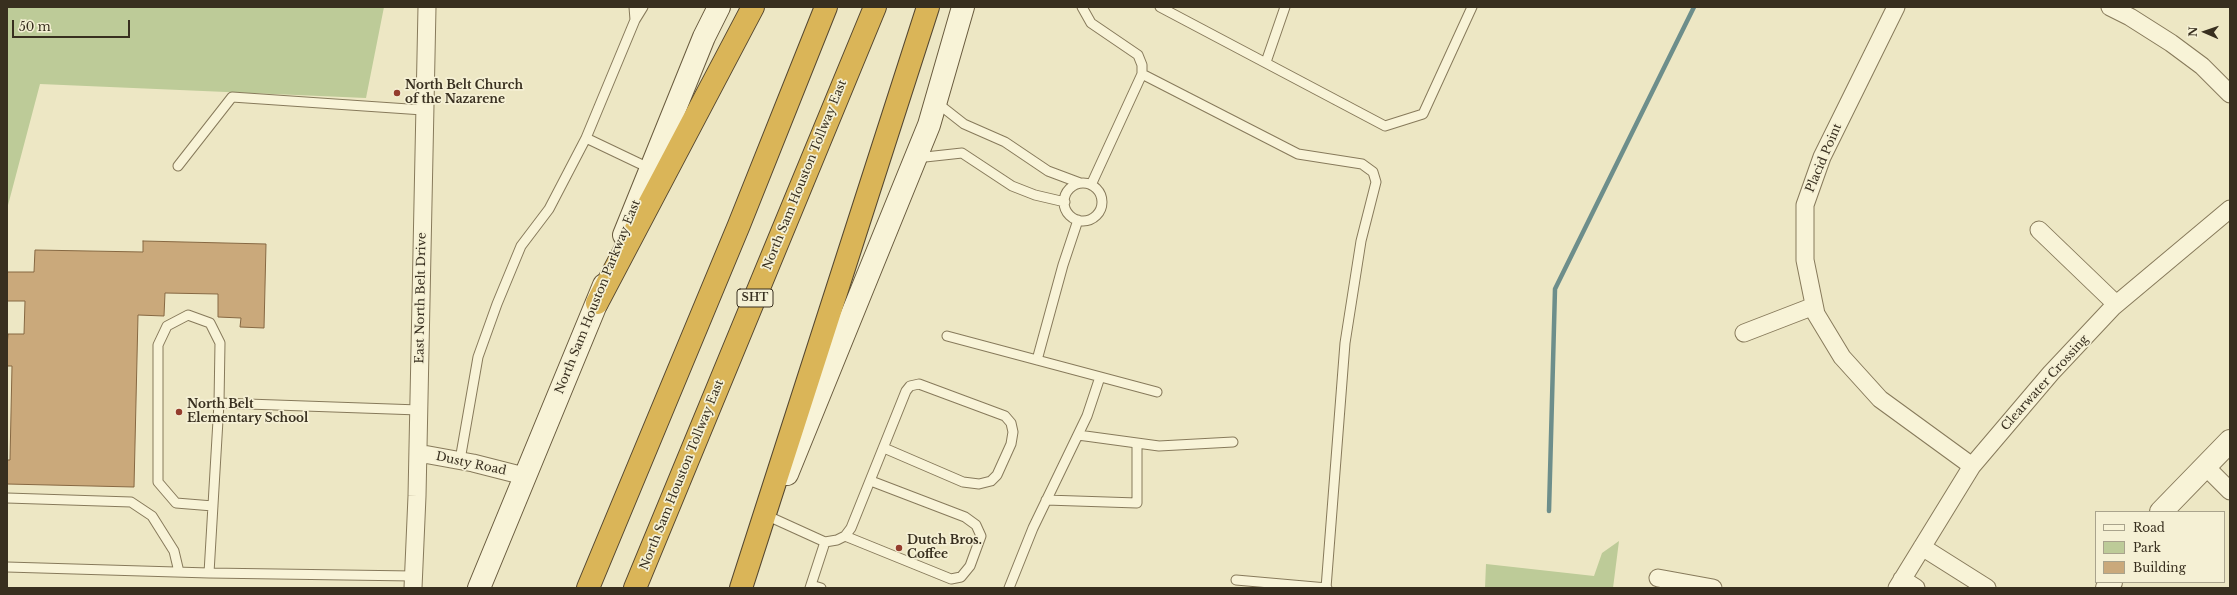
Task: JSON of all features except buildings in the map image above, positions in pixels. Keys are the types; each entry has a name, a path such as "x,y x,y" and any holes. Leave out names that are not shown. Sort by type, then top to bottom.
{"highway":[{"path":"597,303 657,173 753,7"},
{"path":"588,588 739,225 826,7"},
{"name":"North Sam Houston Tollway East","path":"635,588 875,7"},
{"path":"741,588 928,7"}],"main road":[{"path":"657,173 704,37 719,7"},
{"path":"741,588 915,158 936,101 963,7"},
{"name":"North Sam Houston Parkway East","path":"479,588 524,476 597,303"},
{"path":"2161,511 2229,443"}],"street":[{"name":"East North Belt Drive","path":"413,582 419,410 423,110 426,7"},
{"name":"Placid Point","path":"1896,7 1822,157 1806,206 1805,260 1816,314 1842,357 1880,399 1972,466"},
{"path":"2110,7 2133,12 2202,66 2230,94"},
{"name":"Clearwater Crossing","path":"1899,584 1972,466 2051,373 2116,304 2230,209"},
{"path":"2039,230 2116,304"},
{"path":"1744,333 1814,306"},
{"name":"Dusty Road","path":"418,453 460,460 524,476"},
{"path":"2205,466 2230,491"},
{"path":"1922,547 1987,588"},
{"path":"1658,578 1713,588"},
{"path":"1899,584 1916,588"}],"lane":[{"path":"634,7 635,20"},
{"path":"460,460 478,357 497,304 521,246 549,209 586,138 635,20 643,7"},
{"path":"1082,7 1091,23 1138,55 1142,65 1142,74 1092,185"},
{"path":"1160,7 1385,126 1423,114 1472,7"},
{"path":"1266,62 1285,7"},
{"path":"1142,74 1298,154 1362,164 1373,172 1376,182 1361,241 1345,343 1326,588 1236,580"},
{"path":"178,166 232,97 423,110"},
{"path":"936,101 964,124 1005,142 1048,171 1080,183 1092,185 1100,192 1102,198 1101,209 1098,214 1089,220 1078,220 1068,213 1065,202 1067,192 1080,183"},
{"path":"586,138 657,173"},
{"path":"915,158 962,152 1012,186 1035,195 1065,202"},
{"path":"1037,360 1063,265 1078,220"},
{"path":"209,573 213,506 219,403 220,343 210,323 188,315 167,326 158,345 158,482 176,503 213,506"},
{"path":"947,336 1157,392"},
{"path":"1009,588 1033,528 1087,416 1100,377"},
{"path":"770,517 825,542 837,540 845,536 851,528 906,391 910,386 919,384 1004,416 1011,423 1013,432 1011,444 997,475 991,481 979,484 963,482 884,448"},
{"path":"219,403 419,410"},
{"path":"1078,435 1159,446 1233,442"},
{"path":"1046,500 1137,503 1137,444"},
{"path":"845,536 951,579 962,577 970,566 981,536 976,525 965,517 870,481"},
{"path":"7,498 132,502 152,516 174,551 179,572"},
{"path":"821,588 811,586 825,542"},
{"path":"7,567 209,573 413,582"}],"green space":[{"path":"7,7 384,7 366,98 40,84 7,209"},
{"path":"1619,541 1613,588 1485,588 1486,564 1594,576 1602,553"}],"waterway":[{"path":"1549,511 1555,289 1694,7"}],"place":[{"name":"North Belt Church of the Nazarene","path":"397,93"},
{"name":"North Belt Elementary School","path":"179,412"},
{"name":"Dutch Bros. Coffee","path":"899,548"}]}
